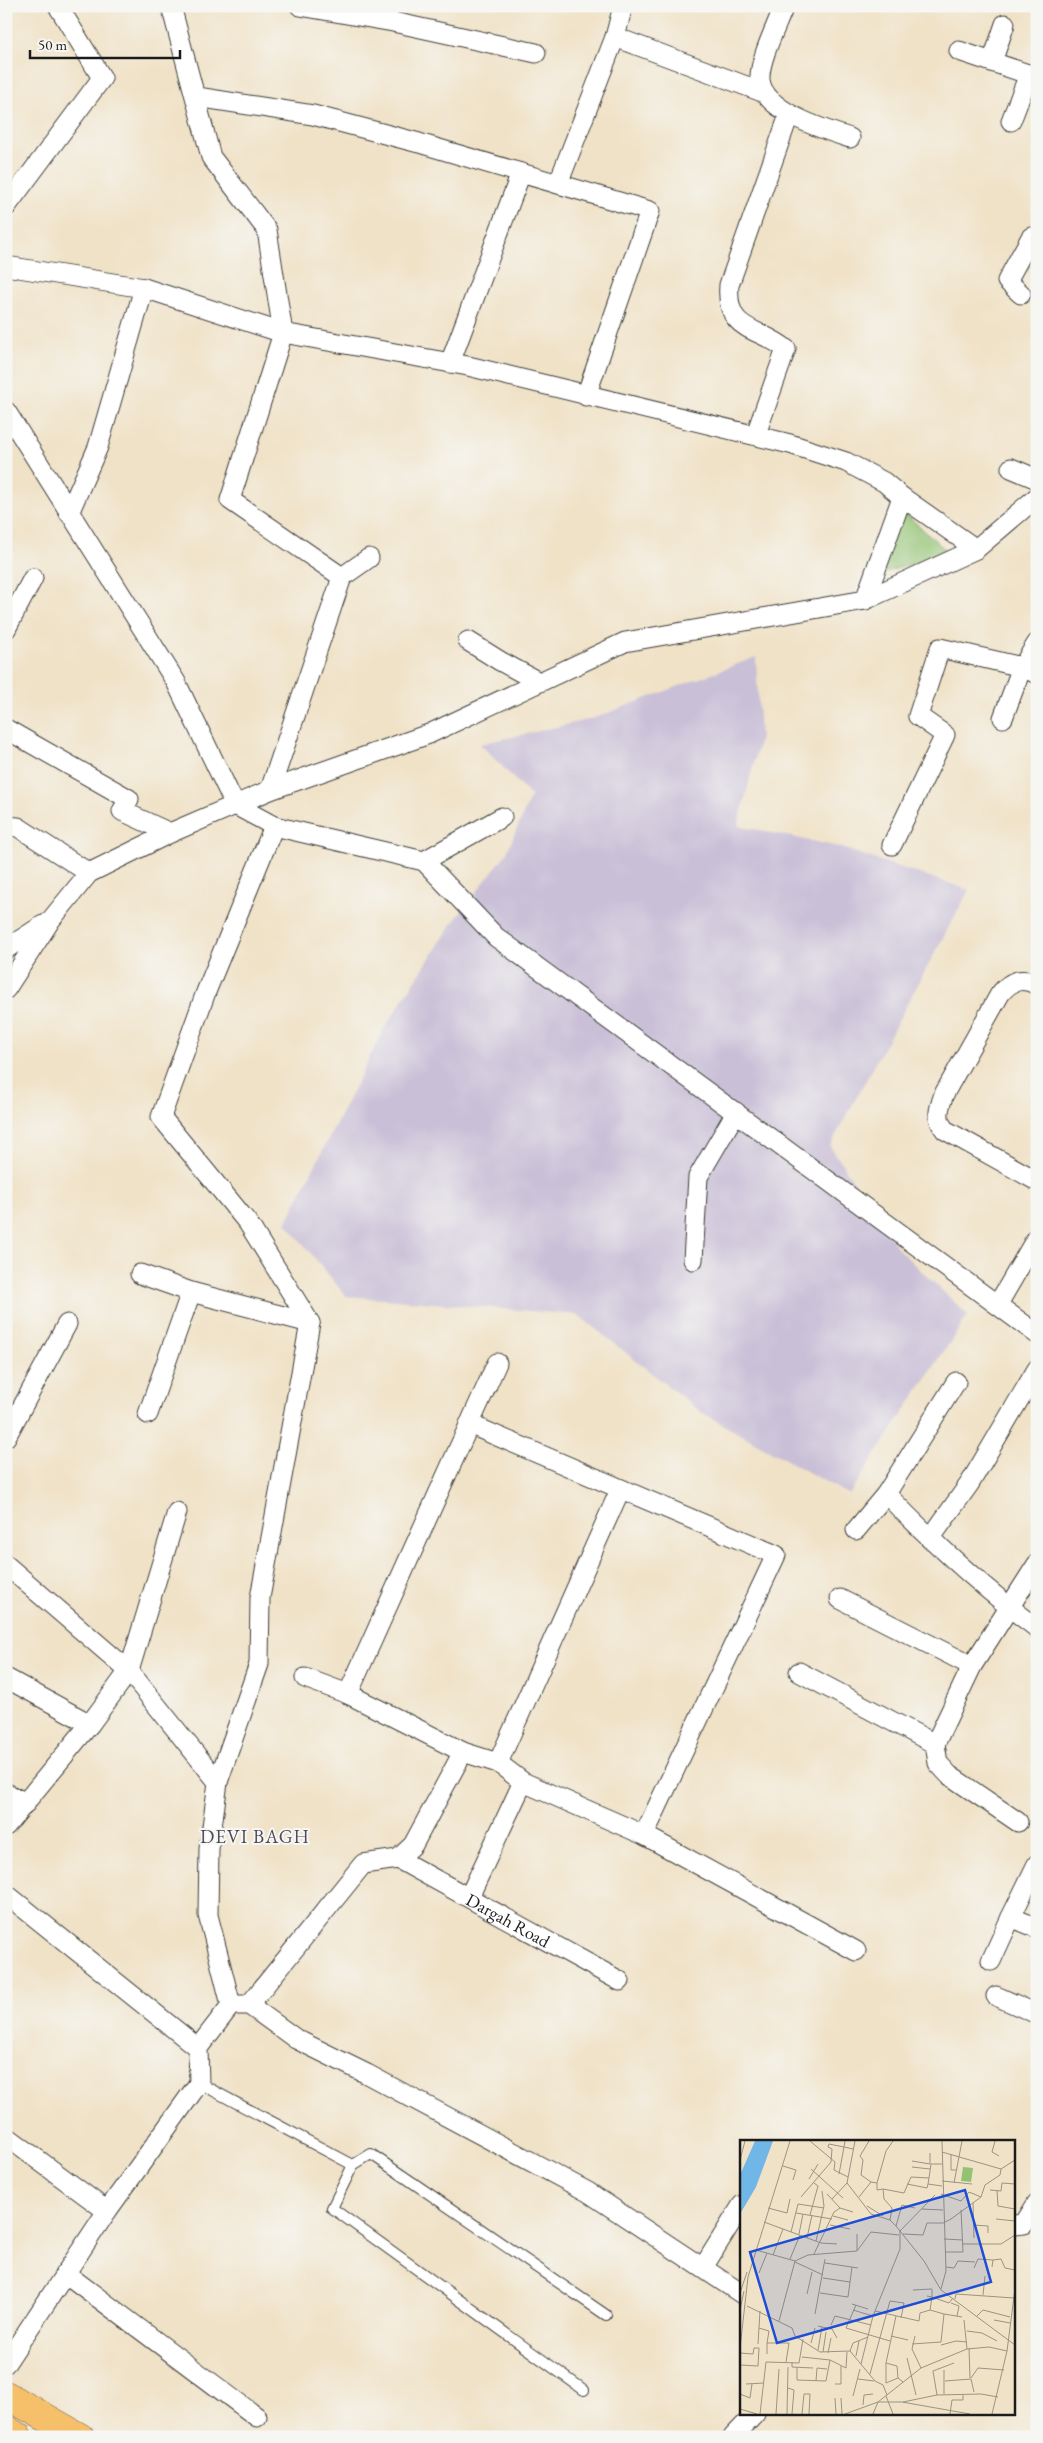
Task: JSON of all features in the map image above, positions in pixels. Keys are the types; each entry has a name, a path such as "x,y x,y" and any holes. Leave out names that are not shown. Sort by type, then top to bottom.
{"highway":[{"path":"6,2394 80,2437"}],"street":[{"path":"6,207 102,78 58,6"},
{"path":"171,6 212,157 267,230 283,333 230,500 342,577"},
{"path":"300,6 395,14 536,53"},
{"path":"558,184 615,37 623,6"},
{"path":"765,93 760,81 761,70 784,6"},
{"path":"992,62 1005,24"},
{"path":"615,37 765,93 789,115 850,138"},
{"path":"959,51 1033,76 1011,121"},
{"path":"197,97 313,115 419,142 650,211 586,396"},
{"path":"756,434 786,350 737,321 730,310 729,285 789,115"},
{"path":"450,363 521,173"},
{"path":"1021,294 1007,281 1031,237 1037,239"},
{"path":"6,266 144,288 283,333 450,363 756,434 846,462 884,482 902,498 976,549"},
{"path":"69,514 98,447 144,288"},
{"path":"6,411 176,682 235,805 274,826 424,861 496,937 1037,1334"},
{"path":"1011,468 1037,479"},
{"path":"6,988 50,921 89,873 170,833 270,790 429,734 624,642 865,600 976,549 1037,497"},
{"path":"865,600 902,498"},
{"path":"270,790 342,577 369,558"},
{"path":"6,628 33,578"},
{"path":"468,641 539,682"},
{"path":"1003,718 1029,671 1037,644"},
{"path":"892,845 945,735 918,716 940,648 1029,671"},
{"path":"6,729 129,799 122,811 170,833"},
{"path":"424,861 502,816"},
{"path":"6,826 18,827 89,873"},
{"path":"274,826 206,992 161,1117 248,1223 310,1323 260,1598 259,1664 218,1782 209,1849 208,1915 240,2005 296,2039 367,2074 588,2192 740,2288"},
{"path":"6,949 50,921"},
{"path":"1037,985 1029,980 1019,980 1008,984 1004,989 944,1094 938,1111 939,1123 944,1130 1037,1181"},
{"path":"693,1260 698,1177 736,1112"},
{"path":"998,1304 1037,1237"},
{"path":"140,1274 191,1292 310,1323"},
{"path":"148,1414 191,1292"},
{"path":"6,1437 67,1324"},
{"path":"348,1694 497,1363"},
{"path":"930,1539 970,1482 1037,1369"},
{"path":"856,1530 886,1494 956,1382"},
{"path":"469,1424 776,1555 644,1835"},
{"path":"498,1763 620,1490"},
{"path":"886,1494 930,1539 1010,1608 1037,1628"},
{"path":"6,1826 90,1724 129,1671 177,1512"},
{"path":"1018,1822 949,1775 938,1762 935,1744 972,1666 1037,1564"},
{"path":"6,1565 129,1671 218,1782"},
{"path":"840,1599 972,1666"},
{"path":"799,1672 935,1744"},
{"path":"6,1678 90,1724"},
{"path":"305,1678 348,1694 463,1752 498,1763 523,1782 644,1835 856,1951"},
{"path":"6,2363 107,2210 199,2083 198,2048 240,2005 363,1864 398,1859 413,1845 463,1752"},
{"path":"469,1898 523,1782"},
{"path":"6,1792 26,1803"},
{"name":"Dargah Road","path":"398,1859 620,1981"},
{"path":"991,1961 1037,1864"},
{"path":"6,1894 198,2048"},
{"path":"1011,1917 1037,1928"},
{"path":"996,1996 1037,2014"},
{"path":"6,2136 107,2210"},
{"path":"1016,2224 1024,2224 1037,2203"},
{"path":"704,2266 740,2208"},
{"path":"66,2273 257,2418"},
{"path":"733,2437 753,2416"}],"lane":[{"path":"199,2083 353,2165"},
{"path":"584,2390 332,2208 353,2165 371,2154 606,2315"}],"shaded area":[{"path":"756,657 760,738 738,826 835,846 969,890 830,1146 899,1250 968,1315 849,1495 701,1412 578,1315 346,1296 286,1223 384,1029 454,921 506,854 531,796 480,744 592,719"}],"green space":[{"path":"894,504 948,552 865,579"}],"district":[{"name":"DEVI BAGH","path":"255,1836"}]}
